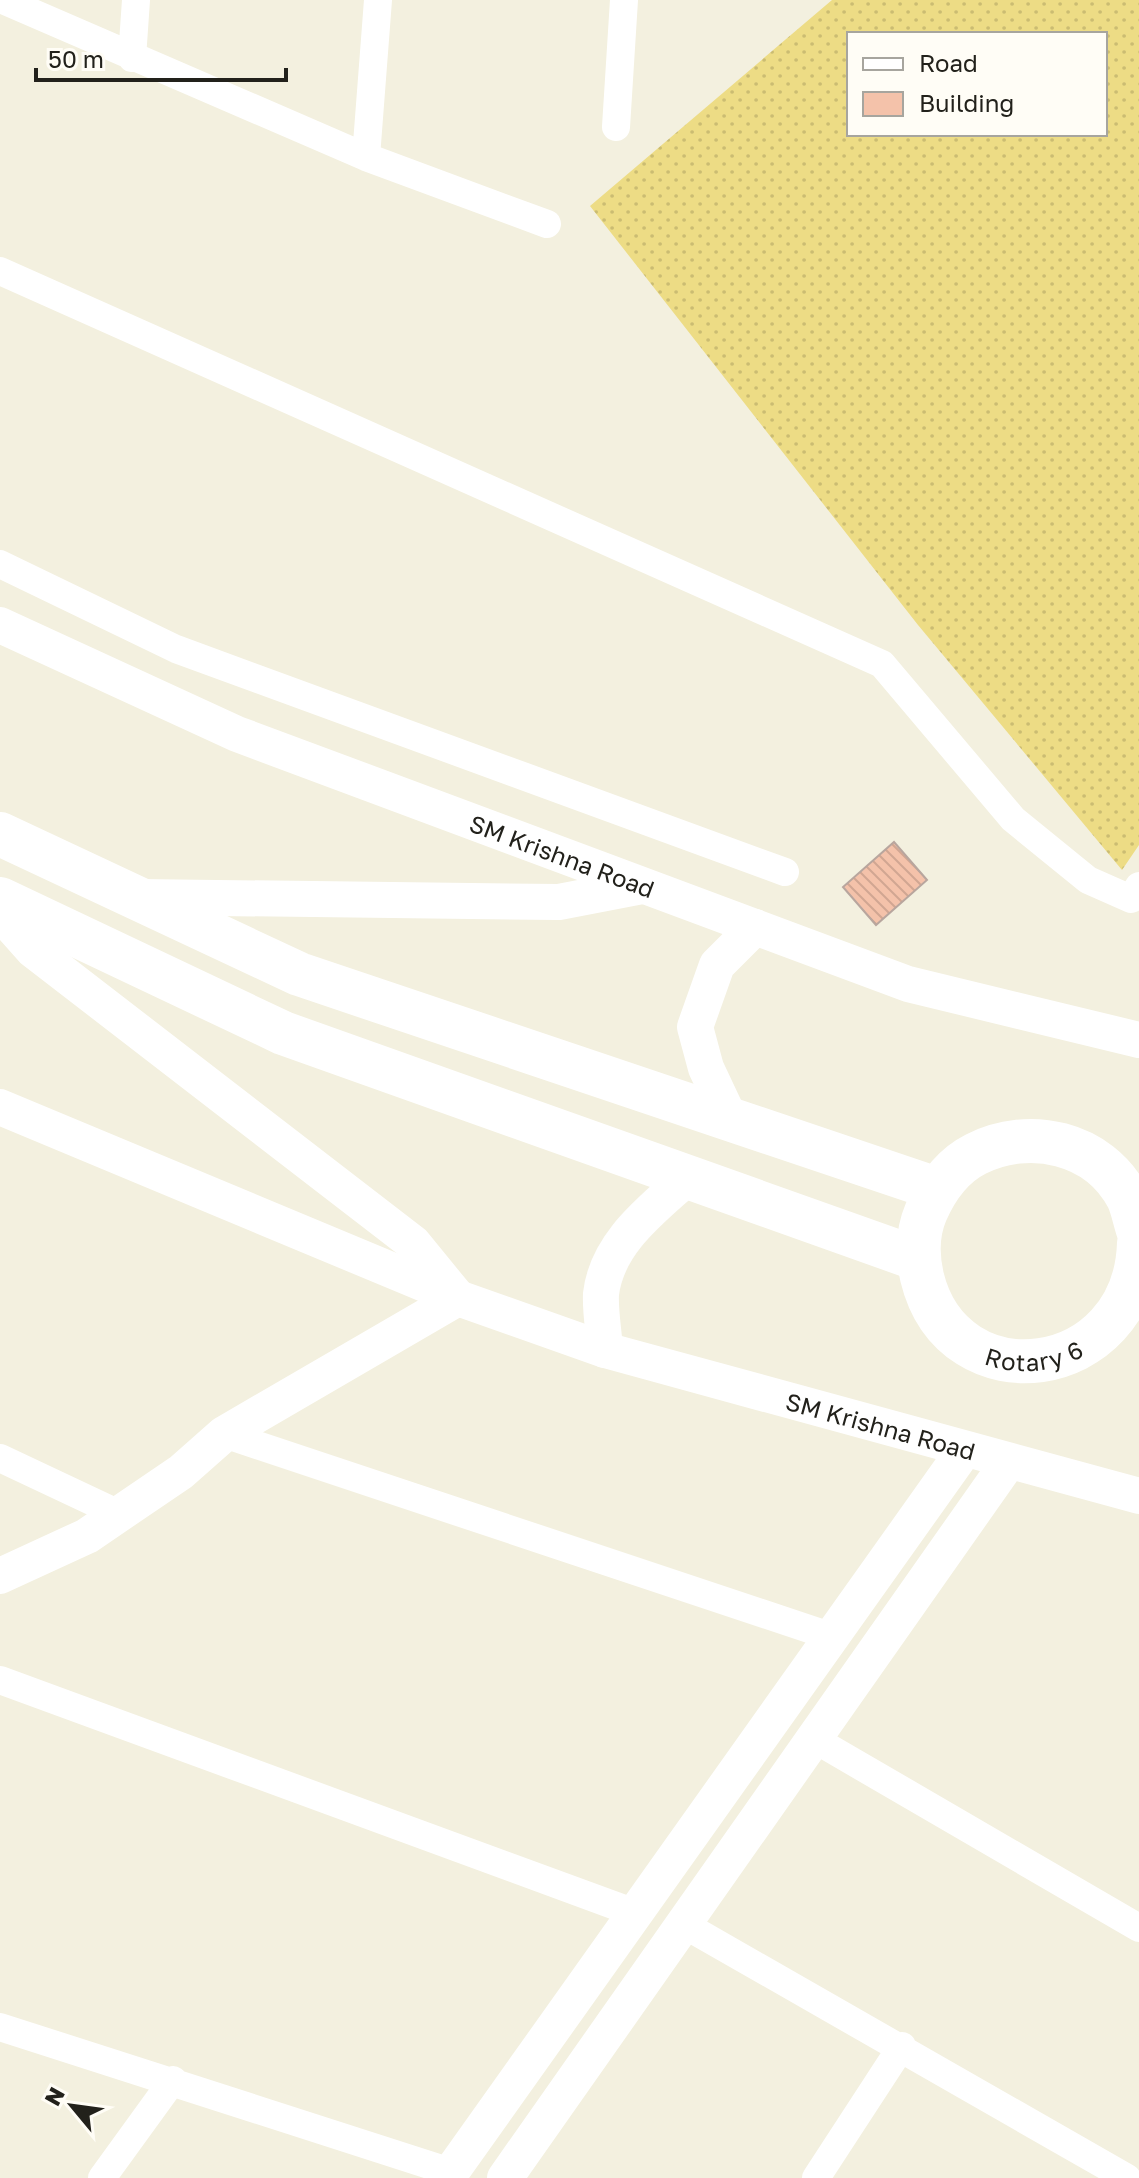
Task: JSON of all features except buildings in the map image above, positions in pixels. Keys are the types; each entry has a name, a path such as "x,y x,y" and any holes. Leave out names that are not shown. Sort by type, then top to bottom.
{"highway":[{"path":"0,834 299,974 937,1189"},
{"path":"0,899 283,1033 918,1259"},
{"name":"Rotary 6","path":"1139,1233 1127,1198 1104,1168 1072,1147 1035,1139 997,1143 963,1160 937,1189 921,1224 918,1259 926,1293 944,1324 972,1346 1004,1359 1039,1361 1074,1352 1103,1333 1132,1307 1139,1243"}],"street":[{"path":"3,0 366,157 547,224"},
{"path":"132,58 136,0"},
{"path":"366,157 378,0"},
{"path":"616,127 624,0"},
{"path":"0,271 882,664 1013,819 1088,880 1131,899 1139,886"},
{"path":"0,564 176,649 785,872"},
{"name":"SM Krishna Road","path":"0,625 237,734 908,984 1139,1040"},
{"path":"133,896 559,902 643,885"},
{"path":"0,913 33,950 413,1243 458,1298 224,1434 181,1472 87,1536 0,1576"},
{"path":"730,1119 706,1068 695,1027 717,965 755,927"},
{"name":"SM Krishna Road","path":"0,1107 458,1298 605,1350 1139,1496"},
{"path":"605,1350 601,1295 608,1265 631,1229 688,1177"},
{"path":"224,1434 830,1636"},
{"path":"0,2027 173,2080 449,2175 965,1449"},
{"path":"0,1458 121,1515"},
{"path":"505,2178 1009,1461"},
{"path":"0,1680 635,1913"},
{"path":"814,1739 1139,1928"},
{"path":"683,1924 902,2046 1127,2178"},
{"path":"816,2178 902,2046"},
{"path":"102,2178 173,2080"}],"shaded area":[{"path":"832,0 1139,0 1139,845 1122,870 918,625 590,206"}]}
